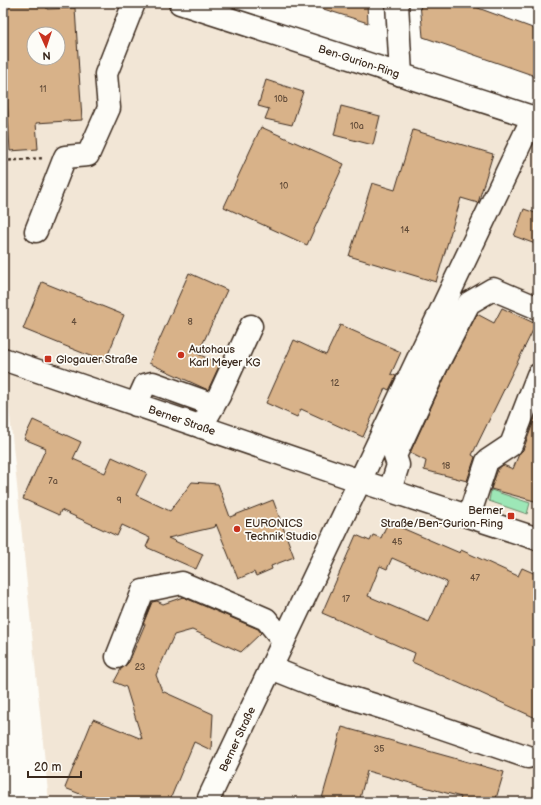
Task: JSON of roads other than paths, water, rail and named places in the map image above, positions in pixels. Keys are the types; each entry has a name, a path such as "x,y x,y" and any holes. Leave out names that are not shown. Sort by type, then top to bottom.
{"street":[{"path":"36,231 65,157 88,154 109,108 106,74 134,3"},
{"name":"Ben-Gurion-Ring","path":"180,3 536,118"},
{"path":"397,3 401,75"},
{"path":"360,481 536,118"},
{"path":"390,490 398,465 395,456 438,363 469,303 492,289 538,308"},
{"path":"201,427 219,396 251,326"},
{"name":"Berner Straße","path":"3,359 360,481 538,539"},
{"path":"469,516 487,461 511,446 538,375"},
{"path":"136,405 146,385 153,383 214,405"},
{"name":"Berner Straße","path":"209,802 209,798 360,481"},
{"path":"117,657 144,591 182,583 266,619 284,641"},
{"path":"271,668 326,690 397,712 528,757"}],"place":[{"name":"Autohaus Karl Meyer KG","path":"181,355"},
{"name":"Glogauer Straße","path":"48,359"},
{"name":"Berner Straße/Ben-Gurion-Ring","path":"511,516"},
{"name":"EURONICS Technik Studio","path":"237,529"}]}
